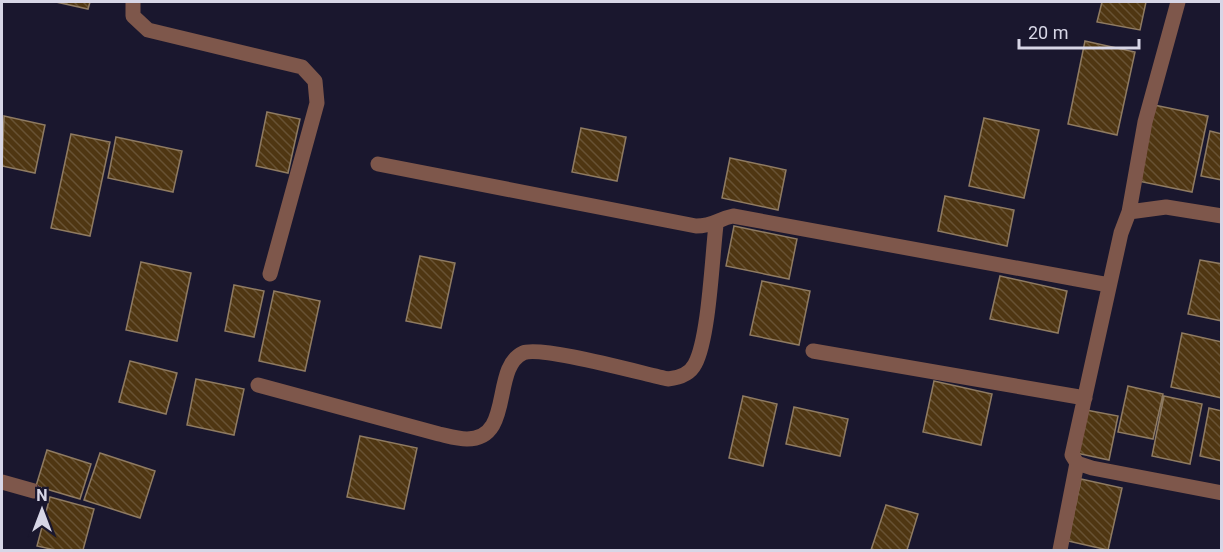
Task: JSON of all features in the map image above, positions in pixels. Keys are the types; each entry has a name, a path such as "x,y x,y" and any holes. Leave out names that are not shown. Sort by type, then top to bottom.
{"street":[{"path":"133,2 134,16 148,30 302,67 315,81 317,103 270,274"},
{"path":"1178,2 1145,122 1129,212 1120,233 1072,455 1077,463 1092,468 1221,493"},
{"path":"378,164 696,226 716,225 724,218 733,216 1109,285"},
{"path":"1129,212 1166,207 1221,216"},
{"path":"258,385 440,434 468,439 482,435 494,423 509,370 514,359 525,352 547,353 668,379 680,378 695,366 703,336 716,225"},
{"path":"813,351 1085,398"},
{"path":"1060,550 1077,463"},
{"path":"2,482 34,491"}],"building":[{"path":"56,2 90,2 88,9"},
{"path":"1102,2 1146,2 1140,30 1097,22"},
{"path":"1085,41 1135,52 1117,135 1068,124"},
{"path":"1154,105 1208,116 1192,192 1138,181"},
{"path":"267,112 300,119 288,173 256,166"},
{"path":"4,116 45,125 35,173 2,166"},
{"path":"984,118 1039,130 1024,198 969,186"},
{"path":"581,128 626,137 617,181 572,172"},
{"path":"1210,131 1222,134 1222,180 1201,176"},
{"path":"71,134 110,142 90,236 51,228"},
{"path":"116,137 182,151 173,192 108,178"},
{"path":"730,158 786,170 778,210 722,198"},
{"path":"945,196 1014,210 1007,246 938,231"},
{"path":"734,226 797,239 789,279 726,266"},
{"path":"420,256 455,263 441,328 406,321"},
{"path":"1200,260 1222,264 1222,321 1188,314"},
{"path":"141,262 191,273 177,341 126,330"},
{"path":"1000,276 1067,291 1058,333 990,319"},
{"path":"762,281 810,291 799,345 750,335"},
{"path":"234,285 264,291 254,337 225,331"},
{"path":"274,291 320,301 305,371 259,361"},
{"path":"1182,333 1222,342 1222,398 1171,387"},
{"path":"130,361 177,373 166,414 119,402"},
{"path":"196,379 244,389 234,435 187,425"},
{"path":"934,381 992,394 981,445 923,432"},
{"path":"1128,386 1163,394 1153,439 1118,432"},
{"path":"743,396 777,404 763,466 729,458"},
{"path":"1164,396 1202,404 1190,464 1152,456"},
{"path":"794,407 848,419 840,456 786,444"},
{"path":"1209,408 1222,411 1222,461 1200,456"},
{"path":"1086,410 1118,416 1109,460 1076,453"},
{"path":"360,436 417,448 404,509 347,497"},
{"path":"47,450 91,464 80,499 36,486"},
{"path":"100,453 155,471 140,518 84,500"},
{"path":"1081,479 1122,488 1108,550 1068,541"},
{"path":"50,497 94,509 83,550 55,550 37,546"},
{"path":"886,505 918,514 907,550 871,550"}]}
